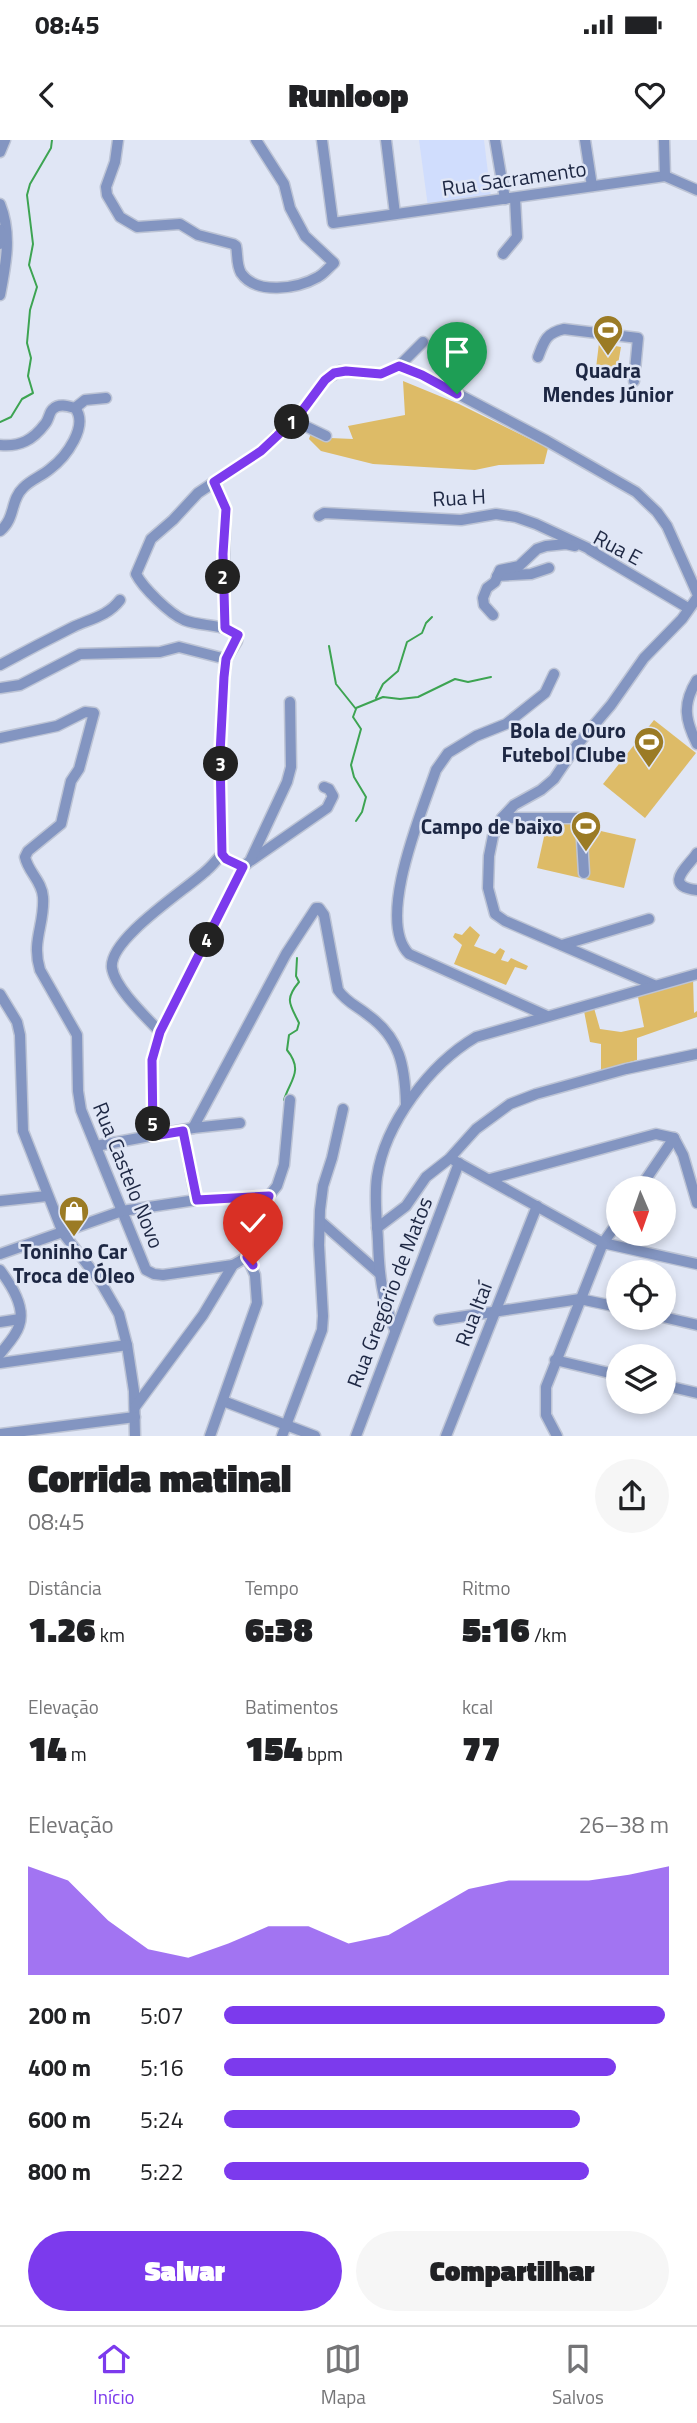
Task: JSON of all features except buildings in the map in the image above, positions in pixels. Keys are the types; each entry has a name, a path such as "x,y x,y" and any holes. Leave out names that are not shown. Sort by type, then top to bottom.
{"street":[{"path":"0,152 5,140"},
{"path":"118,140 115,162 107,180 107,195 120,217 131,224 146,228 180,224 198,235 233,244 236,246 238,267 243,276 261,287 301,283 318,277 334,263 304,236 290,208 284,184 256,140"},
{"name":"Rua Sacramento","path":"323,140 333,223 665,176"},
{"path":"386,140 395,214"},
{"path":"495,140 517,237 503,254"},
{"path":"585,140 592,186"},
{"path":"664,140 665,176 697,190"},
{"path":"0,204 8,238 0,295"},
{"path":"0,230 0,244"},
{"path":"538,358 546,339 553,332 564,329 638,338 634,381"},
{"path":"324,787 329,789 333,796 327,808 247,864 226,859 222,854 221,738 226,659 238,635 225,628 183,620 148,593 136,574 151,539 198,493 261,451 302,411 325,380 334,373 346,371 381,374 399,366 423,342"},
{"path":"399,366 422,375 540,437 636,492 667,526 697,595 682,619 644,658 611,705 577,744 554,779 541,790 514,805 502,818 493,836 489,856 488,888 492,910 505,921 654,985"},
{"path":"0,445 20,445 29,441 46,423 51,410 58,406 75,408 85,400 106,398"},
{"path":"0,531 8,524 23,487 56,465 73,440 81,419 75,408"},
{"path":"302,411 303,425 326,436"},
{"path":"214,482 226,509 223,554 225,628"},
{"name":"Rua H","path":"319,516 324,513 461,520 495,514 536,524 594,551"},
{"name":"Rua E","path":"497,576 500,570 519,566 537,549 566,544 594,551 688,608"},
{"path":"493,615 484,605 483,598 497,576 531,574 549,568"},
{"path":"0,666 74,627 93,620 114,608 120,600"},
{"path":"0,688 20,685 80,654 160,652 179,647 226,659"},
{"path":"545,1015 409,954 401,939 398,892 436,770 449,753 476,736 506,723 545,693 554,674"},
{"path":"697,680 688,697 685,711 697,744"},
{"path":"153,1136 152,1060 160,1032 247,864 289,775 290,702"},
{"name":"Rua Castelo Novo","path":"0,738 57,726 85,712 94,713 82,760 71,781 61,824 26,855 25,860 39,883 44,898 37,937 37,961 77,1035 79,1103 146,1270 163,1275 233,1265"},
{"path":"502,818 578,818 581,823 584,873"},
{"path":"697,853 695,858 682,868 680,877 682,885 697,890"},
{"path":"160,1032 115,978 112,963 131,933 208,869 222,854"},
{"path":"197,1200 188,1129 286,954 316,908 324,915 338,990 343,998 367,1014 393,1038 401,1057 406,1104"},
{"path":"562,945 649,919"},
{"path":"395,1330 379,1273 378,1173 388,1141 406,1104 463,1044 476,1037 545,1015 697,974"},
{"path":"0,994 17,1022 20,1035 23,1131 47,1196 63,1233 108,1294 119,1314 134,1391 135,1436"},
{"path":"377,1228 406,1206 426,1177 454,1161 475,1129 510,1104 626,1069 697,1054"},
{"path":"135,1412 154,1378 202,1315 233,1265 247,1257 269,1196 277,1186 284,1165 290,1100"},
{"path":"282,1436 322,1331 318,1245 323,1186 342,1109"},
{"path":"96,1146 188,1129 240,1123"},
{"path":"490,1180 656,1134 674,1138 683,1155 697,1203"},
{"path":"648,1176 674,1138"},
{"path":"454,1161 603,1243 697,1265"},
{"name":"Rua Gregório de Matos","path":"356,1436 454,1161"},
{"path":"0,1202 47,1196"},
{"path":"0,1254 122,1211 197,1200 269,1196"},
{"name":"Rua Itaí","path":"446,1436 537,1206"},
{"path":"320,1221 379,1273"},
{"path":"557,1436 547,1415 546,1387 606,1239"},
{"path":"209,1436 257,1303 253,1265 247,1257"},
{"path":"0,1270 18,1301 20,1319 17,1331 0,1354"},
{"path":"439,1320 580,1299 606,1304"},
{"path":"0,1322 20,1319"},
{"path":"676,1320 697,1325"},
{"path":"0,1363 127,1345"},
{"path":"555,1360 606,1372"},
{"path":"134,1391 154,1378"},
{"path":"676,1388 697,1393"},
{"path":"223,1401 315,1436"},
{"path":"0,1434 135,1412"}],"shaded area":[{"path":"419,140 484,140 491,197 428,207"},
{"name":"Quadra Mendes Júnior","path":"599,343 621,347 617,370 596,368"},
{"path":"403,381 459,404 548,448 544,464 499,465 475,470 373,464 321,451 309,439 312,430 330,438 353,439 348,426 405,415"},
{"name":"Bola de Ouro Futebol Clube","path":"654,720 696,753 645,818 603,784"},
{"name":"Campo de baixo","path":"548,819 636,839 624,888 537,868"},
{"path":"470,926 480,935 474,946 495,954 500,948 505,951 501,960 508,962 511,958 528,966 526,970 515,967 506,985 454,964 462,945 453,937 455,933 462,935"},
{"path":"693,977 694,1013 697,1011 697,1017 637,1038 637,1060 601,1070 601,1044 590,1042 584,1011 594,1008 600,1029 621,1032 644,1027 637,992"}],"waterway":[{"path":"0,422 11,417 22,399 33,393 28,376 31,358 27,343 30,310 37,287 29,265 33,244 27,195 30,184 51,148 52,140"},
{"path":"376,698 383,684 398,671 407,642 422,633 432,617"},
{"path":"329,646 336,684 356,709 353,717 361,729 351,765 354,777 366,797 356,821"},
{"path":"356,708 383,697 418,697 455,679 468,682 491,677"},
{"path":"284,1100 295,1070 295,1064 287,1050 289,1035 297,1030 299,1023 290,1002 291,993 299,982 296,976 297,958"}],"place":[{"name":"Quadra Mendes Júnior","path":"608,357"},
{"name":"Bola de Ouro Futebol Clube","path":"649,769"},
{"name":"Campo de baixo","path":"586,853"},
{"name":"Toninho Car Troca de Óleo","path":"74,1238"}],"route":[{"path":"253,1265 247,1257 269,1196 197,1200 183,1131 153,1136 153,1052 160,1032 243,867 226,859 222,854 220,754 224,677 226,659 238,635 225,628 223,554 227,522 226,509 214,482 261,451 302,411 325,380 334,373 346,371 381,374 399,366 457,394"}]}
